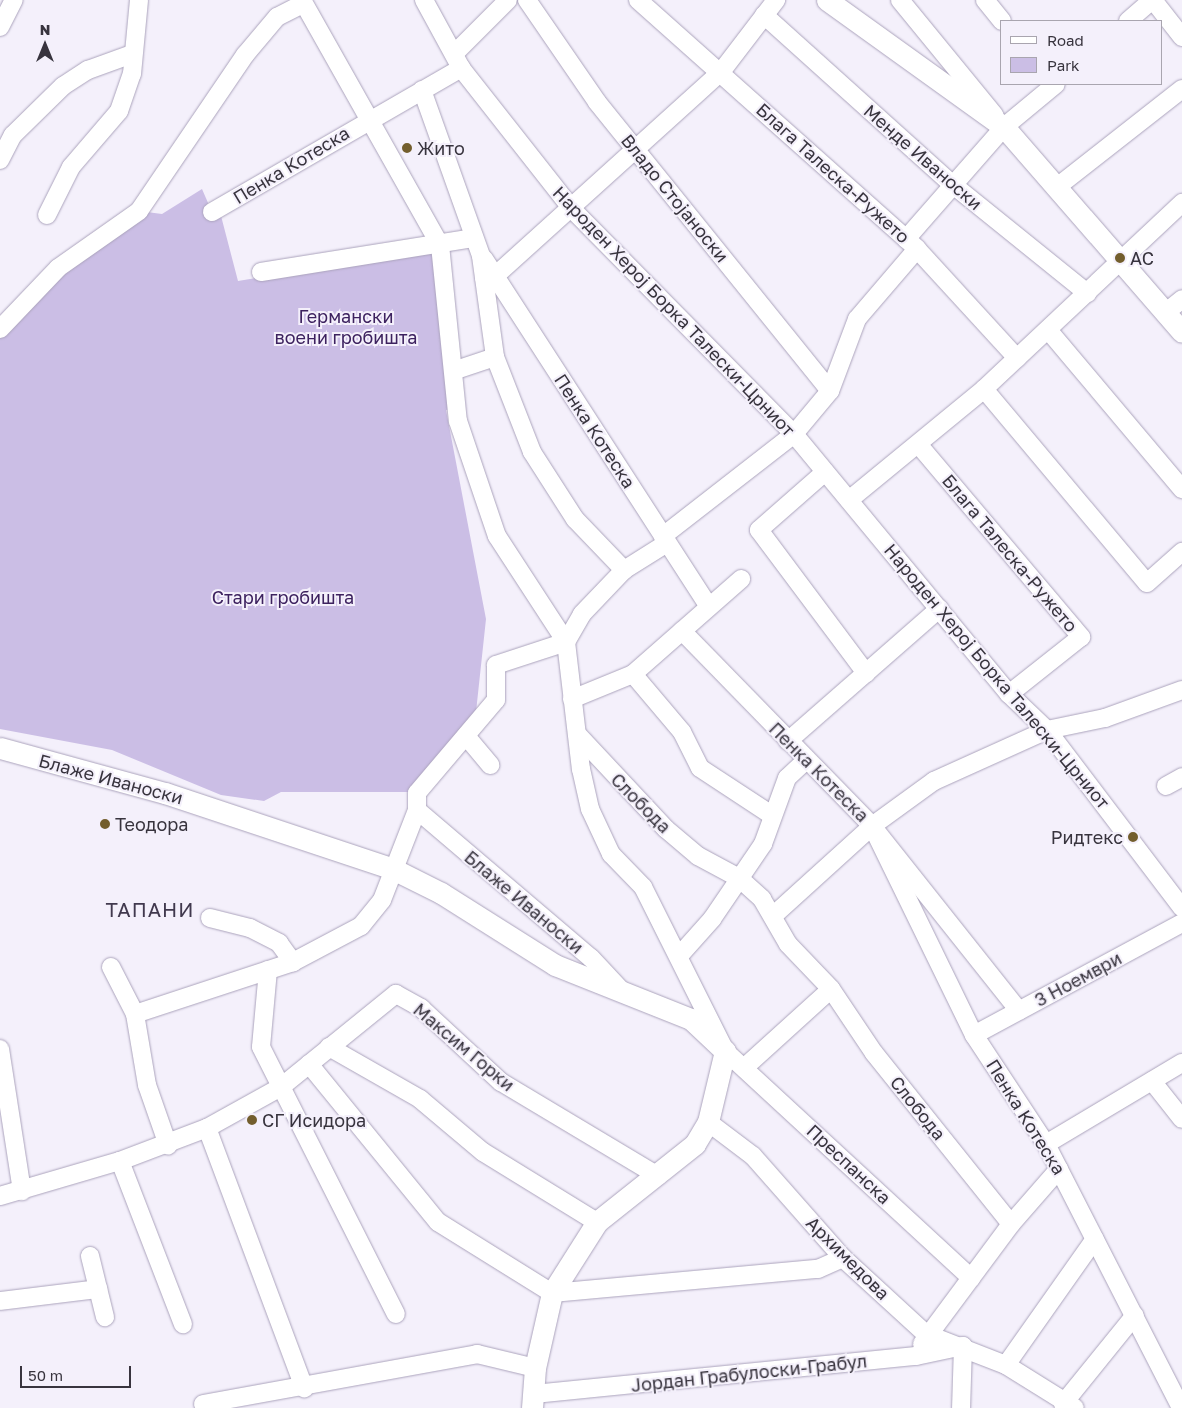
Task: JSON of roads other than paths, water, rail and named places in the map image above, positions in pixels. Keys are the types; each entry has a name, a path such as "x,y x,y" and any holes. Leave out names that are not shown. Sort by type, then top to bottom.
{"street":[{"path":"0,27 14,0"},
{"path":"47,215 70,167 119,111 132,74 132,54 138,0"},
{"name":"Народен Херој Борка Талески-Црниот","path":"424,0 457,61 570,208 794,434 1009,694 1047,730 1182,908"},
{"name":"Пенка Котеска","path":"212,212 370,118 422,90 457,61 508,0"},
{"name":"Владо Стојаноски","path":"527,0 636,149 830,391"},
{"name":"Блага Талеска-Ружето","path":"638,0 721,72 911,244 1017,358"},
{"path":"490,277 721,72 776,0"},
{"path":"827,0 1004,127"},
{"path":"900,0 1004,127 1120,258 1182,332"},
{"path":"985,0 1001,20"},
{"path":"1129,20 1153,0 1182,37"},
{"path":"0,329 58,268 139,211 245,55 277,17 303,1"},
{"name":"Пенка Котеска","path":"303,1 440,244 456,370 458,421 497,536 566,642"},
{"name":"Менде Иваноски","path":"764,15 952,184 1086,293"},
{"path":"0,160 13,135 63,86 88,70 132,54"},
{"path":"725,1051 643,887 611,854 590,809 577,734 566,642 582,614 624,570 794,434 830,391 857,319 952,184 1004,127 1053,85"},
{"path":"1057,187 1182,89"},
{"name":"Пенка Котеска","path":"422,90 474,238 490,277 709,607"},
{"path":"849,500 984,390 1017,358 1049,331 1120,258 1182,202"},
{"path":"261,272 474,238"},
{"name":"Пенка Котеска","path":"490,277 495,358 532,452 575,519 624,570"},
{"path":"1165,313 1182,299"},
{"path":"1049,331 1182,489"},
{"path":"456,370 495,358"},
{"path":"984,390 1147,583 1182,552"},
{"name":"Блага Талеска-Ружето","path":"918,444 1081,637 1009,694"},
{"path":"825,472 759,530 866,673"},
{"path":"572,699 633,674 741,579"},
{"path":"788,742 939,609"},
{"name":"Пенка Котеска","path":"682,631 788,742 872,826 1019,1011"},
{"path":"135,1014 293,962 361,926 382,900 417,810 417,793 496,700 496,665 566,642"},
{"path":"633,674 682,732 700,768 770,814"},
{"path":"774,915 872,826 934,781 1047,730 1105,718 1182,690"},
{"name":"Слобода","path":"577,734 666,829 698,856 739,878 774,915 788,944 831,989 874,1053 1011,1224"},
{"path":"466,736 490,765"},
{"name":"Блаже Иваноски","path":"0,748 165,793 393,869 441,893 555,965 627,997 653,1001 691,1019 725,1051"},
{"path":"679,956 712,919 763,844 770,814 786,778 806,760"},
{"path":"1166,786 1182,777"},
{"name":"Блаже Иваноски","path":"417,810 591,958 627,997"},
{"name":"Пенка Котеска","path":"872,826 974,1035 1046,1144 1181,1408"},
{"path":"210,918 250,928 279,943 293,962"},
{"name":"3 Ноември","path":"974,1035 1182,923"},
{"path":"111,966 135,1014 148,1085 168,1145"},
{"path":"268,970 261,1048 396,1314"},
{"path":"745,1067 831,989"},
{"name":"Максим Горки","path":"0,1196 120,1161 168,1145 207,1128 281,1086 396,994 421,1008 501,1082 658,1176"},
{"path":"329,1047 420,1099 483,1152 597,1222"},
{"path":"0,1049 22,1191"},
{"name":"Преспанска","path":"725,1051 745,1067 971,1278"},
{"name":"Јордан Грабулоски-Грабул","path":"725,1051 708,1122 695,1144 658,1176 597,1222 552,1293 535,1368 533,1401 916,1356 963,1346"},
{"path":"1046,1144 1182,1063"},
{"path":"309,1064 438,1222 552,1293 818,1269 843,1258"},
{"path":"1152,1081 1182,1119"},
{"name":"Архимедова","path":"708,1122 753,1156 843,1258 926,1334 963,1346 1006,1365 1038,1389 1069,1406 1135,1315"},
{"path":"207,1128 304,1388"},
{"path":"120,1161 183,1324"},
{"path":"916,1356 926,1334 1011,1224 1059,1169"},
{"path":"1006,1365 1095,1239"},
{"path":"90,1256 105,1317"},
{"path":"0,1300 98,1289"},
{"path":"961,1408 963,1346"},
{"path":"203,1404 304,1388 477,1354 535,1368"},
{"path":"1038,1389 1039,1408"}],"place":[{"name":"Жито","path":"407,148"},
{"name":"АС","path":"1120,258"},
{"name":"Теодора","path":"105,824"},
{"name":"Ридтекс","path":"1133,837"},
{"name":"СГ Исидора","path":"252,1120"}],"district":[{"name":"ТАПАНИ","path":"150,909"}],"park label":[{"name":"Германски воени гробишта","path":"346,327"},
{"name":"Стари гробишта","path":"283,597"}]}
